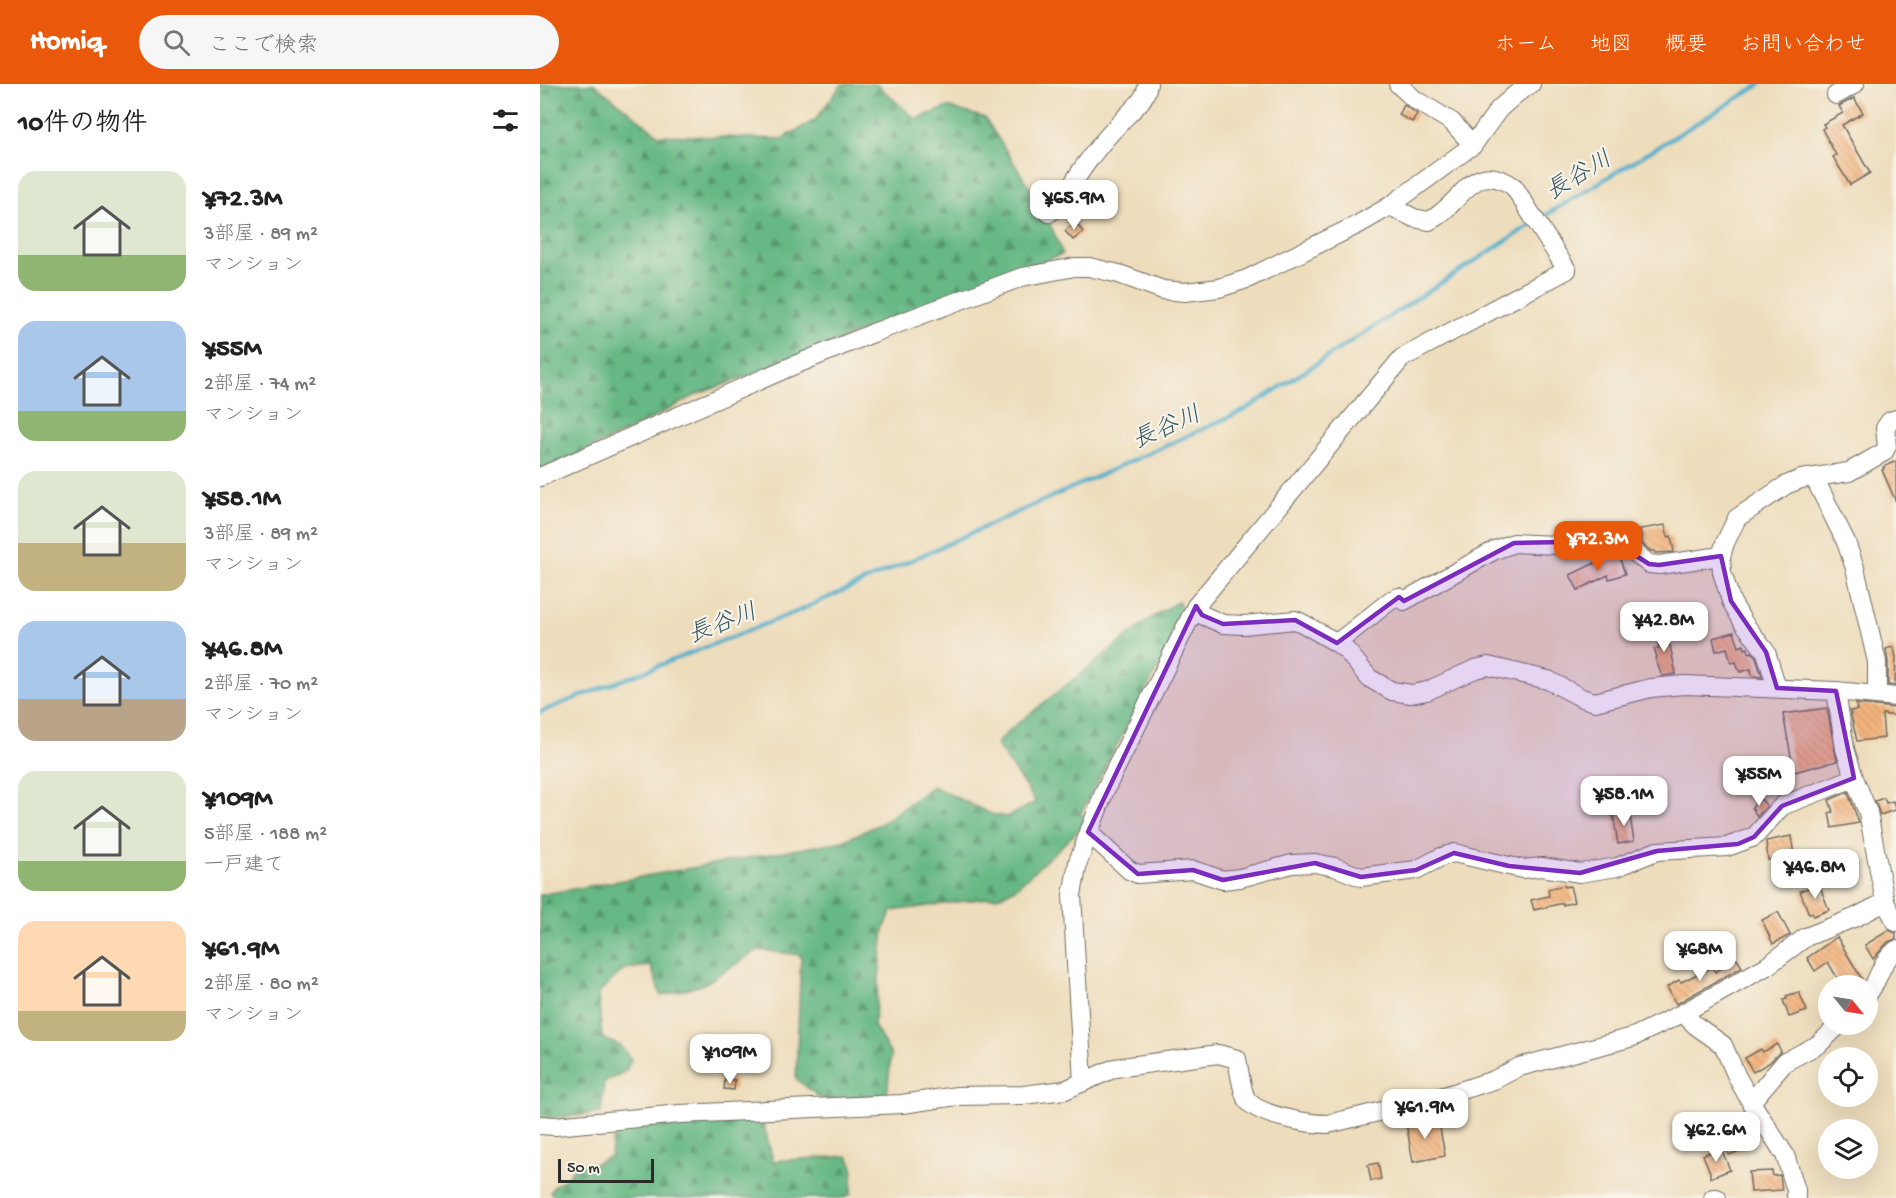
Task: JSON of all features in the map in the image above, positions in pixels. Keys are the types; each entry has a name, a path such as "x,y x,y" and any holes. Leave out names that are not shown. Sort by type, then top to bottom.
{"street":[{"path":"1049,213 1058,207 1083,168 1109,135 1139,106 1147,92 1148,84"},
{"path":"1398,84 1414,99 1452,122 1473,145"},
{"path":"540,477 785,369 892,325 1022,277 1075,267 1089,267 1119,273 1163,290 1185,292 1219,288 1246,279 1359,224 1390,206 1473,145 1499,109 1531,84"},
{"path":"1836,96 1855,84"},
{"path":"1083,1082 1072,895 1078,862 1105,790 1196,606 1402,358 1567,270 1514,187 1500,177 1489,175 1472,182 1450,207 1429,221 1414,218 1390,206"},
{"path":"1777,688 1766,652 1743,622 1731,601 1722,572 1721,556 1725,543 1737,518 1786,485 1801,479 1849,472 1884,452 1887,446 1885,428 1890,421 1896,418"},
{"path":"1814,477 1846,542 1855,568 1877,662 1877,694"},
{"path":"1337,643 1391,600 1399,597 1404,601 1495,550 1514,543 1556,545 1612,541 1624,544 1649,564 1659,565 1721,556"},
{"path":"1196,606 1202,615 1223,624 1244,625 1295,620 1337,643 1347,651 1369,678 1392,691 1427,692 1474,669 1488,666 1548,680 1582,698 1595,702 1651,688 1684,685 1836,691 1896,697"},
{"path":"1836,691 1845,749 1868,812 1896,922"},
{"path":"1088,832 1129,870 1138,874 1193,870 1223,880 1240,878 1292,864 1315,863 1335,867 1361,877 1416,870 1441,857 1454,854 1509,866 1542,867 1580,873 1617,867 1657,851 1727,847 1738,844 1754,837 1782,806 1854,778"},
{"path":"540,1125 555,1126 680,1114 902,1104 957,1096 1023,1095 1065,1090 1115,1068 1218,1054 1237,1059 1246,1099 1254,1106 1267,1113 1314,1124 1328,1124 1442,1097 1494,1080 1519,1067 1633,1037 1683,1013 1767,966 1806,936 1856,917 1888,892"},
{"path":"1878,975 1880,968 1896,950"},
{"path":"1683,1013 1695,1025 1723,1045 1751,1102 1785,1155 1796,1190 1796,1198"},
{"path":"1751,1102 1785,1062 1819,1044 1828,1035"}],"highlighted area":[{"path":"1613,541 1649,564 1659,565 1721,556 1731,601 1766,652 1777,688 1836,691 1854,778 1782,806 1754,837 1738,844 1657,851 1580,873 1509,866 1454,853 1416,870 1361,877 1315,863 1223,880 1193,870 1138,874 1088,832 1196,606 1202,615 1223,624 1295,620 1337,643 1399,597 1404,601 1514,543"}],"green space":[{"path":"540,84 594,84 659,135 782,139 815,120 842,84 876,84 916,119 948,107 985,118 1044,210 1063,254 951,294 789,361 698,394 628,431 540,471"},
{"path":"1179,601 1182,622 1080,815 1093,817 1017,887 1001,896 892,911 884,929 874,1026 891,1055 887,1095 823,1100 796,1079 801,955 758,950 702,985 661,996 651,966 624,969 598,994 602,1038 619,1045 631,1059 626,1071 604,1082 601,1113 540,1119 540,895 843,841 882,823 933,786 991,814 1007,817 1036,802 996,744 1012,728 1151,618"},
{"path":"761,1114 773,1161 848,1156 853,1167 851,1194 843,1198 570,1198 556,1197 550,1192 555,1185 566,1179 577,1164 594,1164 611,1156 614,1128"}],"building":[{"path":"1854,98 1863,113 1842,125 1870,173 1850,185 1833,157 1836,155 1822,129 1825,127 1823,124 1843,113 1839,106"},
{"path":"1404,105 1417,114 1412,122 1399,115"},
{"path":"1075,222 1083,232 1073,240 1065,231"},
{"path":"1896,461 1896,502 1882,470 1883,467"},
{"path":"1665,525 1668,537 1671,536 1674,552 1655,553 1643,545 1640,529"},
{"path":"1619,556 1625,574 1609,579 1608,575 1578,590 1570,575 1595,563"},
{"path":"1666,626 1676,674 1662,676 1655,658 1657,657 1654,649 1659,648 1655,629"},
{"path":"1734,632 1739,647 1744,645 1745,649 1748,648 1749,653 1752,652 1756,657 1762,677 1752,676 1751,669 1740,672 1736,662 1731,663 1727,648 1716,651 1713,638"},
{"path":"1893,647 1896,656 1895,686 1888,685 1886,649"},
{"path":"1856,704 1896,708 1896,716 1882,714 1884,738 1857,741 1850,711 1857,710"},
{"path":"1827,708 1837,761 1794,772 1783,714"},
{"path":"1848,792 1859,823 1832,828 1829,813 1833,812 1829,800"},
{"path":"1884,798 1886,803 1893,801 1895,810 1880,815 1875,801"},
{"path":"1761,799 1767,806 1757,817 1752,807"},
{"path":"1629,810 1634,841 1618,844 1613,813"},
{"path":"1791,836 1794,855 1768,860 1766,841"},
{"path":"1819,884 1829,910 1813,916 1812,913 1809,914 1800,891"},
{"path":"1564,885 1565,887 1570,886 1574,902 1534,910 1531,900 1549,896 1548,889"},
{"path":"1778,912 1790,935 1773,944 1762,920"},
{"path":"1889,930 1896,933 1896,939 1888,942 1873,959 1865,945"},
{"path":"1837,937 1859,975 1836,975 1828,962 1815,971 1807,958"},
{"path":"1737,959 1742,967 1676,1004 1667,987 1712,967 1715,972"},
{"path":"1799,992 1807,1011 1789,1017 1783,1000 1787,999 1786,996"},
{"path":"1777,1044 1781,1051 1769,1063 1753,1072 1745,1058 1761,1049 1763,1052"},
{"path":"725,1079 735,1080 734,1090 724,1089"},
{"path":"1438,1117 1445,1156 1413,1162 1406,1123"},
{"path":"1742,1139 1745,1149 1729,1155 1725,1146"},
{"path":"1721,1148 1730,1170 1710,1178 1703,1155"},
{"path":"1378,1163 1381,1179 1371,1181 1368,1165"},
{"path":"1772,1171 1773,1176 1780,1175 1782,1190 1751,1192 1749,1172"}],"waterway":[{"name":"長谷川","path":"1541,218 1761,84"},
{"name":"長谷川","path":"540,712 796,612 1245,410 1532,224"}]}
